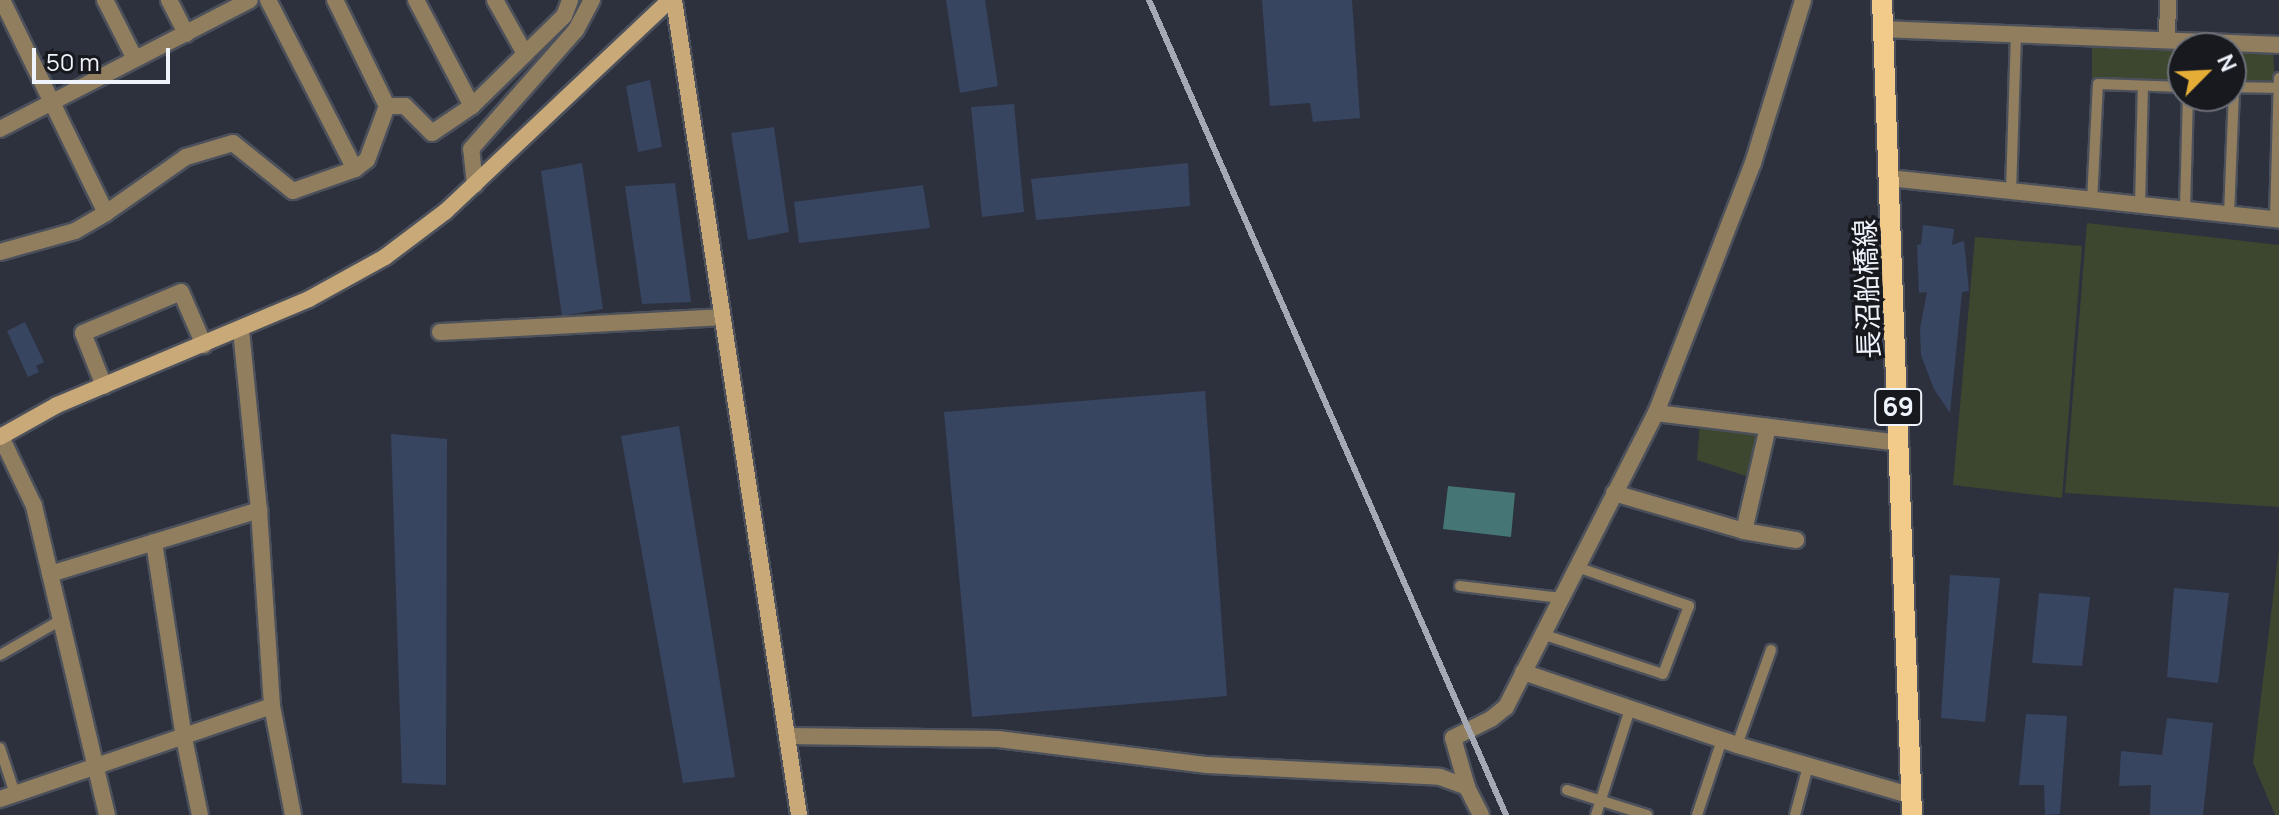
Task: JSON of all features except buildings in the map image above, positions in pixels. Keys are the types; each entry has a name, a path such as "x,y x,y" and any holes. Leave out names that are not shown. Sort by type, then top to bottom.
{"main road":[{"name":"長沼船橋線","path":"1882,0 1912,806"}],"street":[{"path":"2,0 106,213"},
{"path":"105,0 135,59"},
{"path":"169,0 186,34"},
{"path":"0,129 250,0"},
{"path":"268,0 355,169"},
{"path":"0,252 75,231 186,157 233,143 293,191 355,169 367,160 387,106 335,0"},
{"path":"416,0 472,106"},
{"path":"495,0 525,54"},
{"path":"387,106 405,106 432,133 472,106 564,16 570,0"},
{"path":"475,185 471,149 576,30 592,0"},
{"path":"107,815 34,506 0,437 57,405 241,330 359,274 425,228 475,185 672,0"},
{"path":"672,0 799,815"},
{"path":"1481,815 1467,787 1453,738 1491,719 1506,707 1656,413 1753,163 1803,0"},
{"path":"2167,32 2168,0"},
{"path":"1883,29 2167,40"},
{"path":"2247,44 2279,45"},
{"path":"1889,178 2277,220"},
{"path":"104,386 83,333 181,292 204,345"},
{"path":"440,332 722,317"},
{"path":"241,330 259,510 272,706 293,815"},
{"path":"1656,413 1900,443"},
{"path":"1744,531 1768,427"},
{"path":"1614,493 1744,531 1796,540"},
{"path":"50,574 259,510"},
{"path":"154,542 184,738 200,815"},
{"path":"1523,672 1730,743 1808,766 1912,806"},
{"path":"8,797 272,706"},
{"path":"787,736 998,739 1207,765 1440,777 1467,787"}],"lane":[{"path":"2011,192 2016,34"},
{"path":"2277,220 2279,78"},
{"path":"2092,201 2098,84 2167,87"},
{"path":"2140,206 2143,86"},
{"path":"2247,88 2279,88"},
{"path":"2185,209 2188,112"},
{"path":"2229,215 2231,112"},
{"path":"1542,634 1663,674 1689,606 1577,567"},
{"path":"1460,586 1560,598"},
{"path":"0,655 61,620"},
{"path":"1697,815 1771,650"},
{"path":"1596,815 1630,709"},
{"path":"0,748 8,797"},
{"path":"1795,815 1808,766"},
{"path":"1567,790 1647,815"}],"shaded area":[{"path":"2092,42 2167,47 2167,80 2092,78"},
{"path":"2247,49 2273,50 2275,83 2247,82"},
{"path":"2087,223 2279,245 2279,507 2065,493"},
{"path":"1975,237 2082,246 2062,498 1953,485"},
{"path":"1700,422 1758,429 1749,477 1697,460"},
{"path":"1448,486 1515,493 1511,537 1443,529"},
{"path":"2279,548 2279,815 2275,815 2253,763"}],"railway":[{"path":"1149,0 1506,815"}]}
